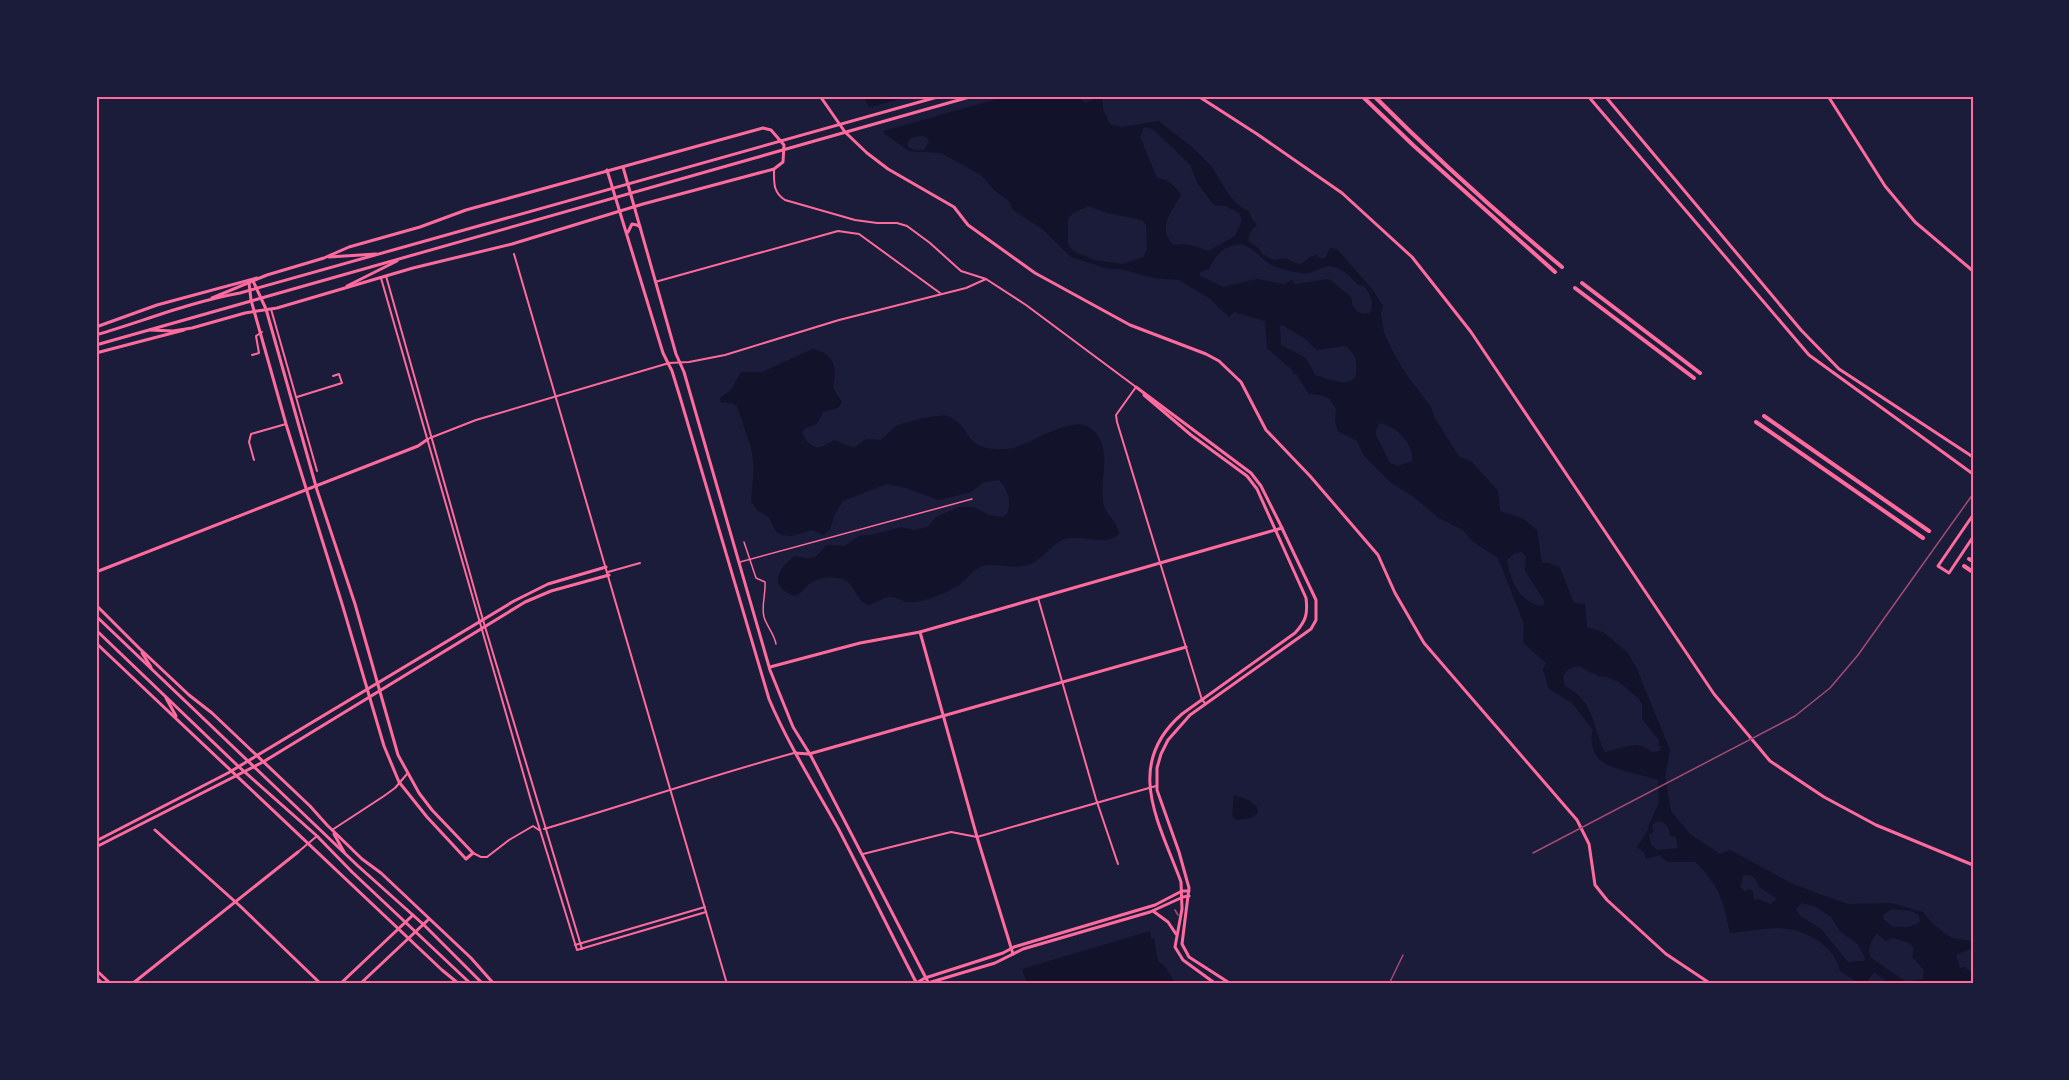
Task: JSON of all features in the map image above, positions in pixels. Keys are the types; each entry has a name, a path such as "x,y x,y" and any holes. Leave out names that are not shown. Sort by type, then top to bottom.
{"highway":[{"path":"1362,96 1414,146 1555,272"},
{"path":"1374,96 1417,139 1512,226 1562,267"},
{"path":"1582,283 1700,373"},
{"path":"1575,288 1694,378"},
{"path":"1764,416 1929,531"},
{"path":"1756,422 1923,538"},
{"path":"1964,566 1973,572"}],"street":[{"path":"820,96 845,132 867,153 888,169 954,207 968,225 1035,273 1130,325 1212,357 1229,370 1240,382 1266,430 1310,476 1378,555 1395,593 1424,643 1577,820 1589,844 1595,885 1607,900 1666,954 1711,984"},
{"path":"96,335 169,310 257,289 941,96"},
{"path":"96,345 974,96"},
{"path":"1198,96 1342,193 1412,257 1471,332 1714,694 1770,761 1824,797 1876,825 1973,865"},
{"path":"1588,96 1809,355 1973,474"},
{"path":"1605,96 1801,330 1839,369 1973,457"},
{"path":"1828,96 1885,186 1915,222 1973,271"},
{"path":"96,327 157,305 324,258 349,247 420,227 465,210 763,128 771,130 784,145 783,162 774,169 512,244 96,353"},
{"path":"623,167 770,667 794,727 929,983"},
{"path":"774,169 774,188 785,200 855,220 877,224 897,223 907,226 961,271 986,279 1026,305 1251,473 1261,486 1316,600 1316,620 1304,635 1190,715 1168,740 1157,768 1156,786 1179,852 1189,891 1181,941 1185,952 1196,962 1231,984"},
{"path":"607,170 663,353 669,363 769,699 794,753 800,759 848,847 915,984"},
{"path":"627,233 632,224 638,225 641,229"},
{"path":"655,282 826,234 851,231 870,240 940,293"},
{"path":"324,258 378,254"},
{"path":"514,254 727,984"},
{"path":"325,294 356,283 400,259"},
{"path":"210,299 267,275"},
{"path":"386,276 540,830 577,950 706,912"},
{"path":"381,278 430,439"},
{"path":"96,572 316,487 476,420 669,363 724,355 838,320 966,288 986,279"},
{"path":"251,282 257,289 266,309 316,487 355,604 391,734 407,774 432,810 473,853 481,857 488,857 500,846 534,826 540,830 546,829 672,791 707,777 794,753 810,754 1186,647"},
{"path":"251,282 251,300 262,332 286,424 384,746 399,782 427,817 466,860 473,853"},
{"path":"271,309 317,471"},
{"path":"148,330 173,331 192,328"},
{"path":"252,355 259,353 256,336 262,332"},
{"path":"296,397 342,383 339,374 333,376"},
{"path":"1136,387 1168,416 1247,476 1257,489 1306,598 1308,611 1305,622 1295,633 1171,724 1155,749 1149,776 1149,788 1155,812 1181,882 1183,897 1175,947 1183,960 1216,984"},
{"path":"1136,387 1116,415 1116,422 1202,700 1206,704"},
{"path":"254,459 249,442 251,434 286,424"},
{"path":"739,563 972,499"},
{"path":"1973,515 1938,566 1949,573 1973,537"},
{"path":"770,667 860,643 920,632 1282,528"},
{"path":"744,542 756,578 765,582 764,618 776,644"},
{"path":"96,841 232,770 514,601 548,584 640,563"},
{"path":"96,847 263,762 513,609 551,591 608,571"},
{"path":"1038,598 1097,803 1118,864"},
{"path":"96,605 189,695 212,713 310,806 332,830 471,958 494,984"},
{"path":"96,616 345,854 414,915 483,984"},
{"path":"483,628 582,949"},
{"path":"96,630 238,766 317,836 471,984"},
{"path":"920,632 977,837 1013,954"},
{"path":"96,643 459,984"},
{"path":"139,648 157,676"},
{"path":"142,685 148,680"},
{"path":"165,696 177,719"},
{"path":"332,830 395,788 407,774"},
{"path":"861,855 951,832 977,837 1156,786"},
{"path":"155,830 321,984"},
{"path":"332,830 345,854"},
{"path":"132,984 317,836"},
{"path":"915,984 925,978 1011,948 1155,905 1182,891 1189,891"},
{"path":"915,984 929,983 995,963 1023,949 1153,911 1183,897 1189,897"},
{"path":"576,945 705,907"},
{"path":"1153,911 1168,922 1177,935"},
{"path":"340,984 414,915"},
{"path":"360,984 429,919"},
{"path":"96,970 111,984"},
{"path":"96,977 103,984"}],"shaded area":[{"path":"867,96 1078,96 1085,103 1093,100 1093,96 1100,96 1110,124 1122,127 1159,121 1203,158 1233,200 1249,211 1252,220 1257,225 1250,232 1248,241 1262,254 1274,260 1285,258 1300,265 1316,255 1322,259 1326,257 1330,248 1337,249 1372,289 1383,306 1381,313 1384,333 1392,350 1404,371 1431,407 1434,417 1459,456 1472,462 1498,491 1500,511 1522,518 1537,530 1542,563 1549,563 1560,568 1574,603 1585,604 1587,627 1603,632 1627,652 1636,667 1670,750 1665,777 1671,811 1690,834 1720,854 1730,850 1793,884 1848,904 1891,903 1923,912 1933,924 1952,938 1973,941 1973,950 1970,949 1956,955 1960,968 1965,967 1973,974 1973,984 1927,984 1924,982 1890,984 1874,972 1866,984 1860,984 1840,971 1837,961 1825,946 1798,931 1778,928 1730,933 1719,894 1710,878 1695,862 1667,862 1660,855 1646,859 1644,852 1637,847 1648,830 1659,803 1658,780 1609,766 1597,757 1592,743 1593,730 1572,703 1549,689 1543,669 1546,663 1523,643 1524,624 1498,558 1472,541 1463,530 1439,518 1411,495 1391,483 1364,456 1357,441 1338,431 1335,421 1336,409 1330,399 1309,394 1296,374 1293,374 1292,370 1267,348 1265,321 1234,312 1229,317 1209,298 1179,280 1153,278 1121,269 1109,269 1071,257 1042,229 1012,209 1010,202 995,191 981,175 941,153 909,151 885,134 865,100","holes":["1144,127 1153,129 1190,165 1198,184 1214,205 1226,206 1239,213 1242,221 1235,236 1209,251 1187,244 1173,245 1168,238 1166,226 1181,195 1165,180 1157,178 1140,137","922,136 929,142 924,150 914,150 908,147 910,138","1088,206 1142,220 1146,225 1147,250 1143,257 1123,264 1094,260 1073,251 1068,244 1068,219 1073,213","1241,244 1255,251 1276,267 1292,272 1309,273 1320,268 1338,268 1358,285 1364,286 1372,302 1370,313 1356,311 1351,297 1329,279 1295,284 1292,280 1284,284 1257,279 1223,287 1200,276 1200,272 1209,269 1217,255 1229,247","1282,325 1304,338 1317,350 1346,346 1356,360 1355,378 1341,382 1315,375 1306,358 1281,345 1280,327","1379,423 1391,427 1403,436 1412,455 1412,461 1398,466 1390,463 1376,435","1522,552 1526,557 1525,571 1544,600 1544,604 1541,606 1533,604 1521,595 1510,575 1507,560 1515,553","1579,666 1598,676 1619,682 1638,698 1642,704 1642,719 1659,740 1658,745 1661,747 1659,751 1652,752 1635,745 1605,752 1588,707 1565,686 1563,677 1571,668","1662,822 1667,826 1670,836 1676,837 1678,848 1657,850 1651,845 1649,834 1653,833 1653,824","1743,875 1753,877 1758,886 1777,899 1770,904 1758,899 1754,900 1753,891 1748,889 1745,891 1740,887","1802,903 1816,907 1831,917 1840,931 1858,945 1865,958 1864,961 1848,962 1821,929 1800,916 1796,909","1892,909 1911,911 1919,915 1920,922 1909,927 1893,927 1884,920 1883,915","1877,934 1886,941 1893,938 1910,943 1914,948 1912,957 1924,970 1923,979 1906,982 1870,957 1871,942"]},
{"path":"812,349 826,354 833,362 835,374 833,388 842,402 838,408 823,412 817,424 802,432 811,445 822,447 834,440 854,448 866,439 881,440 898,425 937,416 948,416 955,420 973,442 987,448 998,449 1017,447 1061,428 1082,425 1098,435 1102,444 1104,464 1102,496 1104,506 1117,526 1119,534 1114,538 1102,540 1065,539 1038,560 1027,565 982,566 954,588 916,602 889,597 868,605 861,600 849,583 832,577 814,581 795,596 787,593 781,588 778,578 783,567 795,556 813,558 826,545 844,546 861,535 872,535 901,527 915,530 927,527 936,517 959,507 974,507 989,515 1002,517 1007,514 1009,505 1007,492 999,480 984,482 971,492 939,500 887,484 843,501 834,516 830,530 823,535 812,530 792,536 776,532 769,517 757,510 751,501 754,467 751,448 737,406 732,403 721,403 720,398 731,390 741,372 762,372"},
{"path":"1234,795 1249,800 1258,808 1257,814 1251,818 1237,820 1232,816"},
{"path":"1150,931 1151,938 1154,938 1158,961 1166,968 1176,984 1030,984 1026,981 1022,969"}],"pier":[{"path":"912,96 1008,96 880,132 866,108"}],"railway":[{"path":"1533,853 1795,716 1830,688 1858,655 1973,494"},
{"path":"1175,910 1178,915"},
{"path":"1389,984 1403,955"}]}
